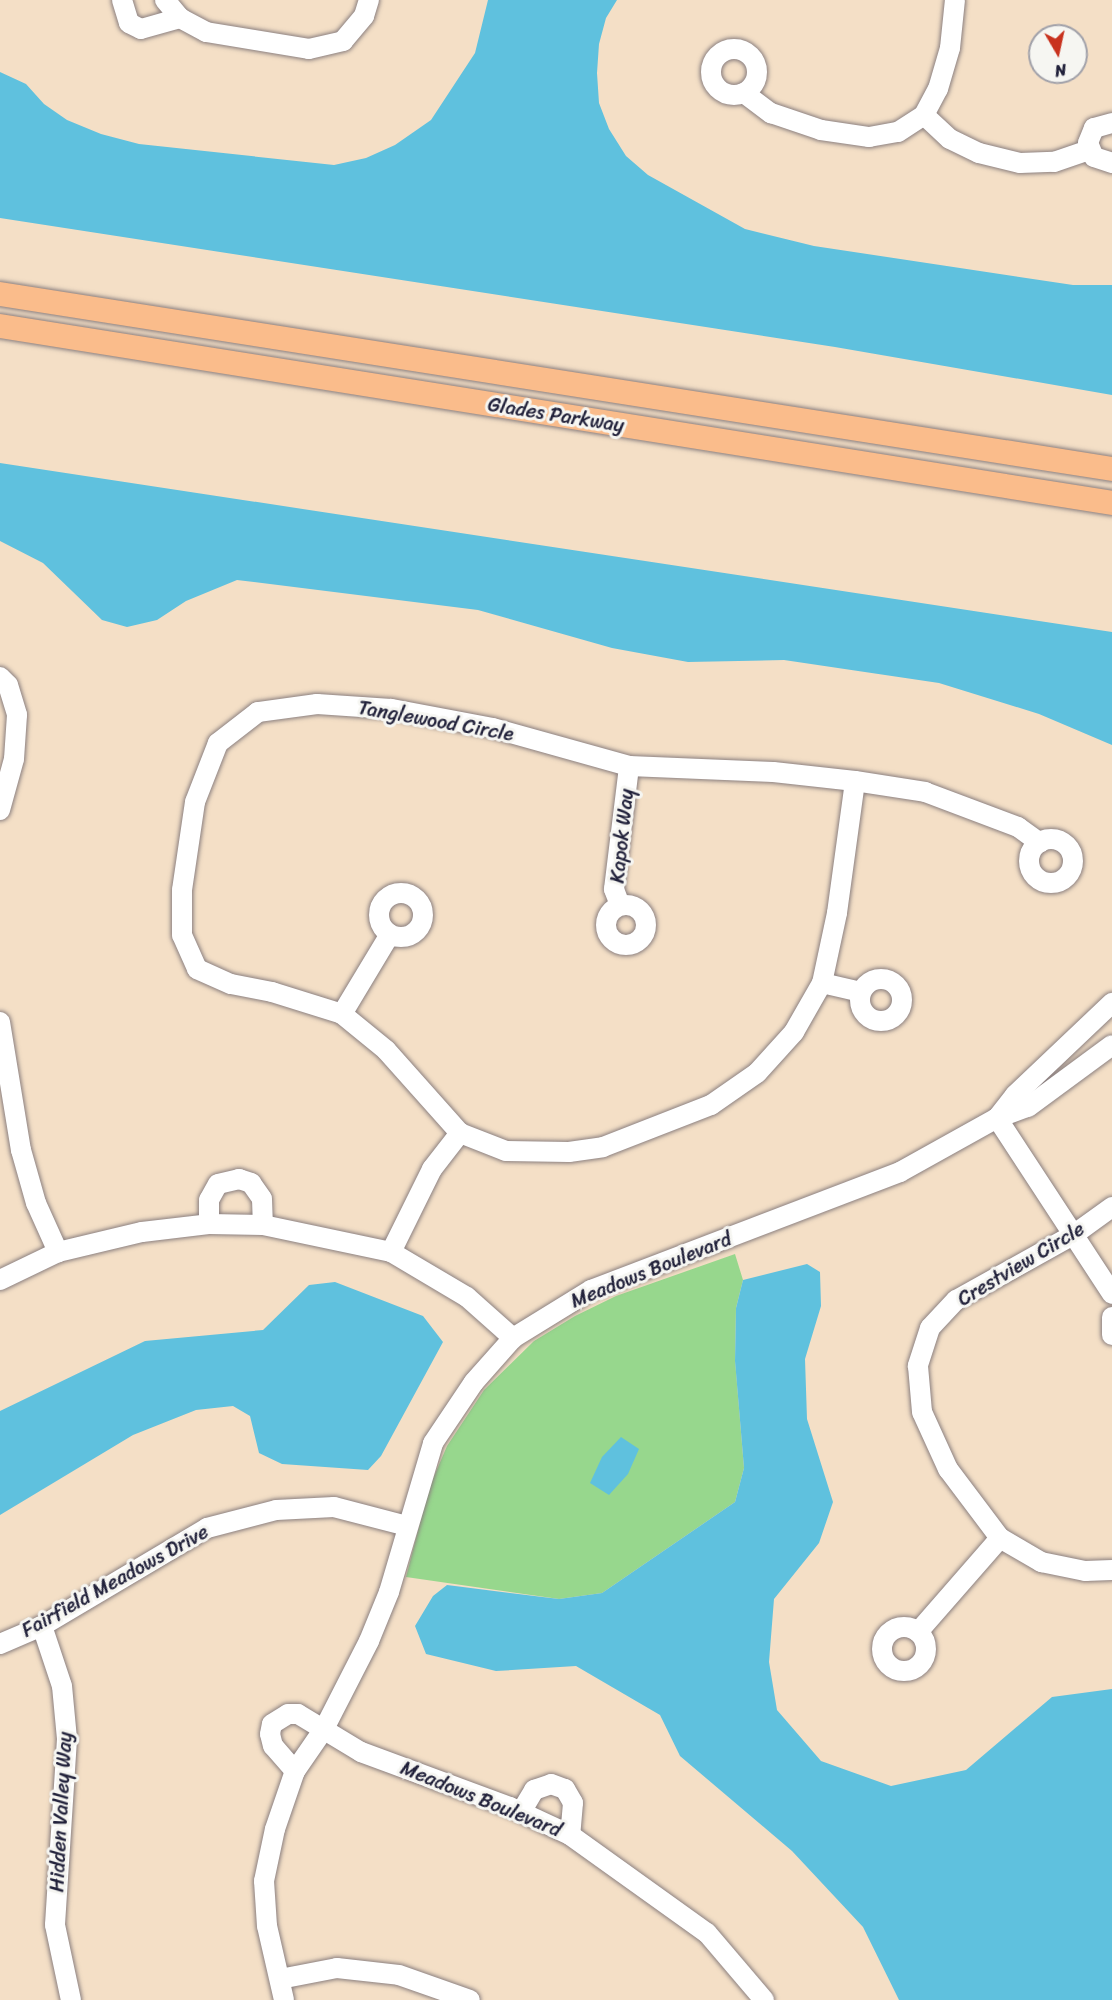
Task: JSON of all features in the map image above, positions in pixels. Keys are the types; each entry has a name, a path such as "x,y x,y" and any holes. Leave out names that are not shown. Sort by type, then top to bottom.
{"main road":[{"name":"Glades Parkway","path":"0,294 1112,469"},
{"name":"Glades Parkway","path":"0,326 1112,503"}],"street":[{"path":"122,0 129,23 141,29 180,18"},
{"path":"165,0 180,18 206,32 309,49 343,41 364,16 369,0"},
{"path":"744,93 771,113 821,130 868,137 898,132 924,116 938,89 950,48 955,0"},
{"path":"924,116 950,139 979,153 1020,163 1054,162 1089,150"},
{"path":"1112,123 1094,128 1090,135 1089,150 1101,162 1112,163"},
{"path":"0,676 8,685 17,715 14,759 0,810"},
{"name":"Tanglewood Circle","path":"855,781 837,913 822,982 794,1032 757,1073 711,1105 659,1128 603,1147 569,1152 506,1151 460,1133 386,1050 342,1014 272,992 231,984 197,969 182,935 182,890 195,802 219,742 258,712 317,704 391,709 493,728 629,766 772,772 855,781 925,792 1018,828 1040,843"},
{"name":"Kapok Way","path":"620,906 614,889 629,766"},
{"path":"342,1014 390,934"},
{"path":"822,982 861,993"},
{"name":"Meadows Boulevard","path":"997,1118 1015,1095 1112,1003"},
{"path":"0,1022 21,1150 36,1203 58,1252"},
{"name":"Meadows Boulevard","path":"284,2000 267,1926 264,1881 275,1828 295,1771 324,1728 369,1641 388,1592 433,1443 463,1395 513,1338 591,1290 890,1176 997,1118 1028,1107 1112,1045"},
{"path":"997,1118 1112,1294"},
{"path":"391,1252 432,1169 460,1133"},
{"path":"209,1224 209,1200 218,1184 239,1179 250,1183 262,1199 263,1225"},
{"name":"Crestview Circle","path":"1112,1207 1073,1235 956,1300 930,1328 918,1366 922,1412 948,1469 1000,1538 1041,1562 1085,1571 1112,1570"},
{"path":"0,1280 58,1252 142,1232 209,1224 263,1225 391,1252 467,1297 513,1338"},
{"path":"1112,1317 1112,1335"},
{"name":"Fairfield Meadows Drive","path":"0,1644 42,1626 207,1528 276,1510 334,1507 407,1526"},
{"path":"918,1632 1000,1538"},
{"name":"Hidden Valley Way","path":"42,1626 62,1686 67,1739 55,1925 71,2000"},
{"path":"295,1771 273,1746 272,1724 278,1717 298,1714 324,1728"},
{"name":"Meadows Boulevard","path":"324,1728 339,1742 361,1752 521,1812 570,1835 707,1933 764,2000"},
{"path":"521,1812 534,1790 551,1784 565,1789 573,1803 570,1835"},
{"path":"279,1979 337,1968 358,1970 399,1975 470,2000"}],"green space":[{"path":"735,1254 743,1280 736,1308 735,1360 744,1468 735,1502 602,1593 559,1599 406,1577 429,1488 447,1446 484,1390 534,1341 575,1316 616,1296"}],"water":[{"path":"488,0 617,0 606,18 599,44 597,73 599,103 609,129 626,156 648,175 745,229 814,246 1073,285 1112,285 1112,395 835,347 0,218 0,72 26,84 44,104 67,120 101,134 139,144 334,165 366,158 395,145 431,120 475,53"},
{"path":"0,463 1112,632 1112,745 1039,714 939,683 784,660 688,662 612,648 478,610 237,580 186,601 157,620 127,627 102,620 43,563 0,541"},
{"path":"807,1264 820,1272 821,1306 805,1359 807,1419 833,1502 819,1543 774,1599 769,1662 777,1710 821,1761 891,1786 966,1770 1052,1697 1112,1689 1112,2000 899,2000 863,1927 792,1851 680,1756 660,1715 576,1666 496,1671 426,1654 415,1626 433,1596 447,1585 559,1599 602,1593 735,1502 744,1468 735,1361 736,1308 743,1280"},
{"path":"335,1282 423,1316 443,1342 381,1456 368,1470 282,1464 259,1453 250,1416 233,1406 196,1410 133,1435 0,1515 0,1411 145,1341 263,1330 309,1285"},
{"path":"621,1437 639,1449 628,1474 609,1495 590,1483 602,1457"}]}
